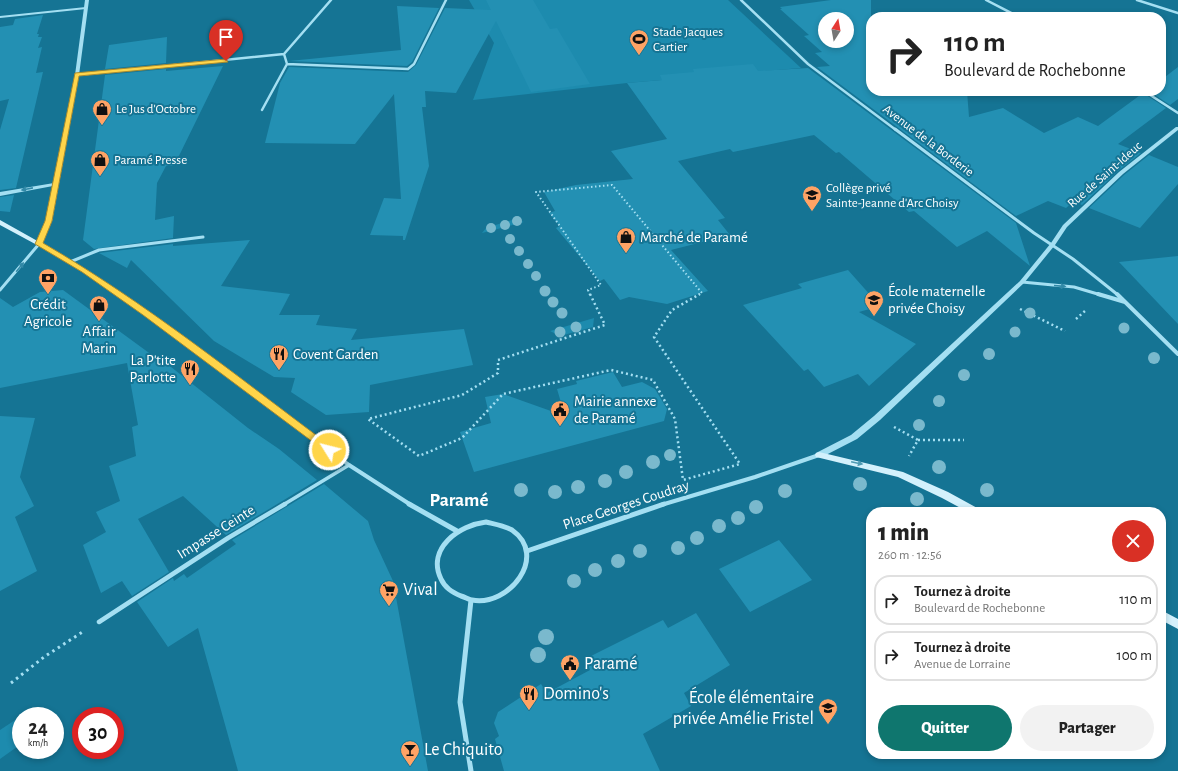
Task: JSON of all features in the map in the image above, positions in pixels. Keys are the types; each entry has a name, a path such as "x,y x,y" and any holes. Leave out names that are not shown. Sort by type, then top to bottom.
{"main road":[{"path":"0,222 39,244"},
{"path":"819,455 900,474 967,507"},
{"path":"1166,618 1178,624"}],"street":[{"path":"0,290 39,244 49,221 77,75 87,0"},
{"path":"77,75 284,54 331,0"},
{"path":"287,64 400,70 408,69 414,64 446,0"},
{"name":"Avenue de la Borderie","path":"741,0 808,64 1034,232 1068,253 1128,303 1178,354"},
{"path":"986,0 1009,12"},
{"path":"1137,0 1178,13"},
{"path":"262,110 287,64 284,54"},
{"path":"1152,96 1178,113"},
{"name":"Rue de Saint-Ideuc","path":"819,455 854,437 877,418 1022,282 1053,244 1065,226 1121,173 1178,128"},
{"path":"0,194 55,184"},
{"path":"70,262 99,250 204,237"},
{"path":"39,244 70,262 146,313 349,465 402,500 457,531"},
{"path":"1022,282 1074,287 1128,303"},
{"name":"Place Georges Coudray","path":"527,551 663,504 819,455"},
{"name":"Impasse Ceinte","path":"99,622 228,538 349,465"},
{"path":"486,522 500,524 513,529 522,539 527,551 527,562 524,574 516,585 503,594 492,598 471,600 457,595 446,587 439,576 437,564 440,551 447,540 457,531 471,524 486,522"},
{"path":"471,600 460,702 471,771"}],"lane":[{"path":"0,17 86,8"}],"path":[{"path":"612,186 702,293 672,310 654,337 740,464 683,480 675,419 653,380 611,370 503,394 462,438 419,456 368,419 462,395 498,373 498,360 605,325 588,290 601,285 536,192 612,186"},
{"path":"1002,301 1065,331"},
{"path":"877,418 918,440 964,440"},
{"path":"900,474 918,440"},
{"path":"11,683 44,657 99,622"}],"shaded area":[{"name":"Stade Jacques Cartier","path":"469,0 728,0 801,68 627,83 473,100 494,43"},
{"path":"515,219 524,222 482,233 486,228"},
{"path":"594,318 593,327 560,336 550,331"},
{"path":"12,722 12,750 0,759 0,730"}],"building":[{"path":"486,0 533,0 550,29 557,28 590,84 531,92 496,21 456,93 425,91 426,107 422,107 429,166 405,240 403,240 403,236 370,235 384,198 401,199 394,94 355,144 265,143 280,83 289,67 408,72 416,65 445,8 491,10"},
{"path":"831,0 871,0 871,12 866,12 866,96 967,96 969,117 1003,108 1044,133 1078,117 1098,126 1139,96 1148,96 1166,108 1118,144 1141,153 1118,171 1082,205 1074,201 1066,208 1048,201 1016,216 817,67 830,66 815,53 822,52 804,36 809,35 780,9 782,9 780,7"},
{"path":"397,6 439,8 412,62 407,66 289,61 401,50"},
{"path":"43,15 37,34 39,34 38,37 42,37 38,48 42,47 36,73 43,72 16,188 0,190 0,130 9,99 0,101 0,27 13,25 15,19"},
{"path":"167,37 166,63 105,69 109,45"},
{"path":"753,64 758,71 808,68 1016,223 1030,266 987,231 957,247 914,211 909,212 839,152 836,153 814,135 733,152 730,149 678,161 725,218 718,220 730,235 671,250 708,291 667,304 629,297 620,300 604,279 600,281 556,228 560,226 549,213 555,211 544,192 576,185 633,179 611,151 667,139 627,83 662,80 660,75 694,72 693,69"},
{"path":"223,66 174,166 166,166 157,183 155,220 174,216 173,238 94,249 83,240 105,75 166,69 166,71"},
{"path":"1178,67 1178,99 1170,105 1156,96 1166,96 1166,76"},
{"path":"1149,155 1178,167 1178,184 1140,228 1089,208 1124,175"},
{"path":"14,195 10,212 0,211 0,197"},
{"path":"250,240 221,286 290,294 279,315 320,315 316,325 357,329 351,340 464,329 473,365 370,385 369,412 326,415 291,392 295,378 274,377 214,341 131,260 127,268 99,253 173,244 173,246"},
{"path":"1178,256 1178,324 1119,262"},
{"path":"848,270 880,306 859,312 916,344 869,386 858,374 824,387 808,369 804,371 743,305 802,288 798,284"},
{"path":"63,290 156,358 154,360 161,359 248,428 279,449 317,480 226,535 183,496 138,519 169,572 132,596 122,581 101,593 83,545 106,532 96,512 120,501 109,466 136,456 132,427 138,425 127,363 0,388 0,298 13,307 40,292"},
{"name":"Mairie annexe de Paramé","path":"613,372 622,387 642,382 655,389 667,409 664,421 474,472 460,432 491,423 485,397 503,394 565,416 557,389 577,384 576,381"},
{"path":"0,416 35,418 20,477 34,506 15,517 37,571 0,591"},
{"path":"324,484 368,521 374,540 393,581 428,771 238,771 198,628 168,647 137,602 173,578 174,581 184,574 187,578 236,544 232,540"},
{"path":"779,540 812,580 750,612 719,569"},
{"path":"696,613 730,665 684,693 691,706 643,734 660,771 504,771 495,739 499,736 494,723 498,712 541,684 547,693 590,670 585,659 663,620 668,628"}],"place":[{"name":"Stade Jacques Cartier","path":"639,56"},
{"name":"Le Jus d'Octobre","path":"102,126"},
{"name":"Paramé Presse","path":"100,177"},
{"name":"Collège privé Sainte-Jeanne d'Arc Choisy","path":"812,212"},
{"name":"Marché de Paramé","path":"626,254"},
{"name":"Crédit Agricole","path":"48,295"},
{"name":"École maternelle privée Choisy","path":"874,317"},
{"name":"Affair Marin","path":"99,322"},
{"name":"Covent Garden","path":"279,371"},
{"name":"La P'tite Parlotte","path":"190,386"},
{"name":"Mairie annexe de Paramé","path":"560,427"},
{"name":"Vival","path":"389,607"},
{"name":"Paramé","path":"570,681"},
{"name":"Domino's","path":"529,711"},
{"name":"École élémentaire privée Amélie Fristel","path":"828,725"},
{"name":"Le Chiquito","path":"410,767"}],"district":[{"name":"Paramé","path":"459,500"}],"route":[{"path":"226,61 77,75 49,221 39,244 85,270 146,313 329,450"}]}
